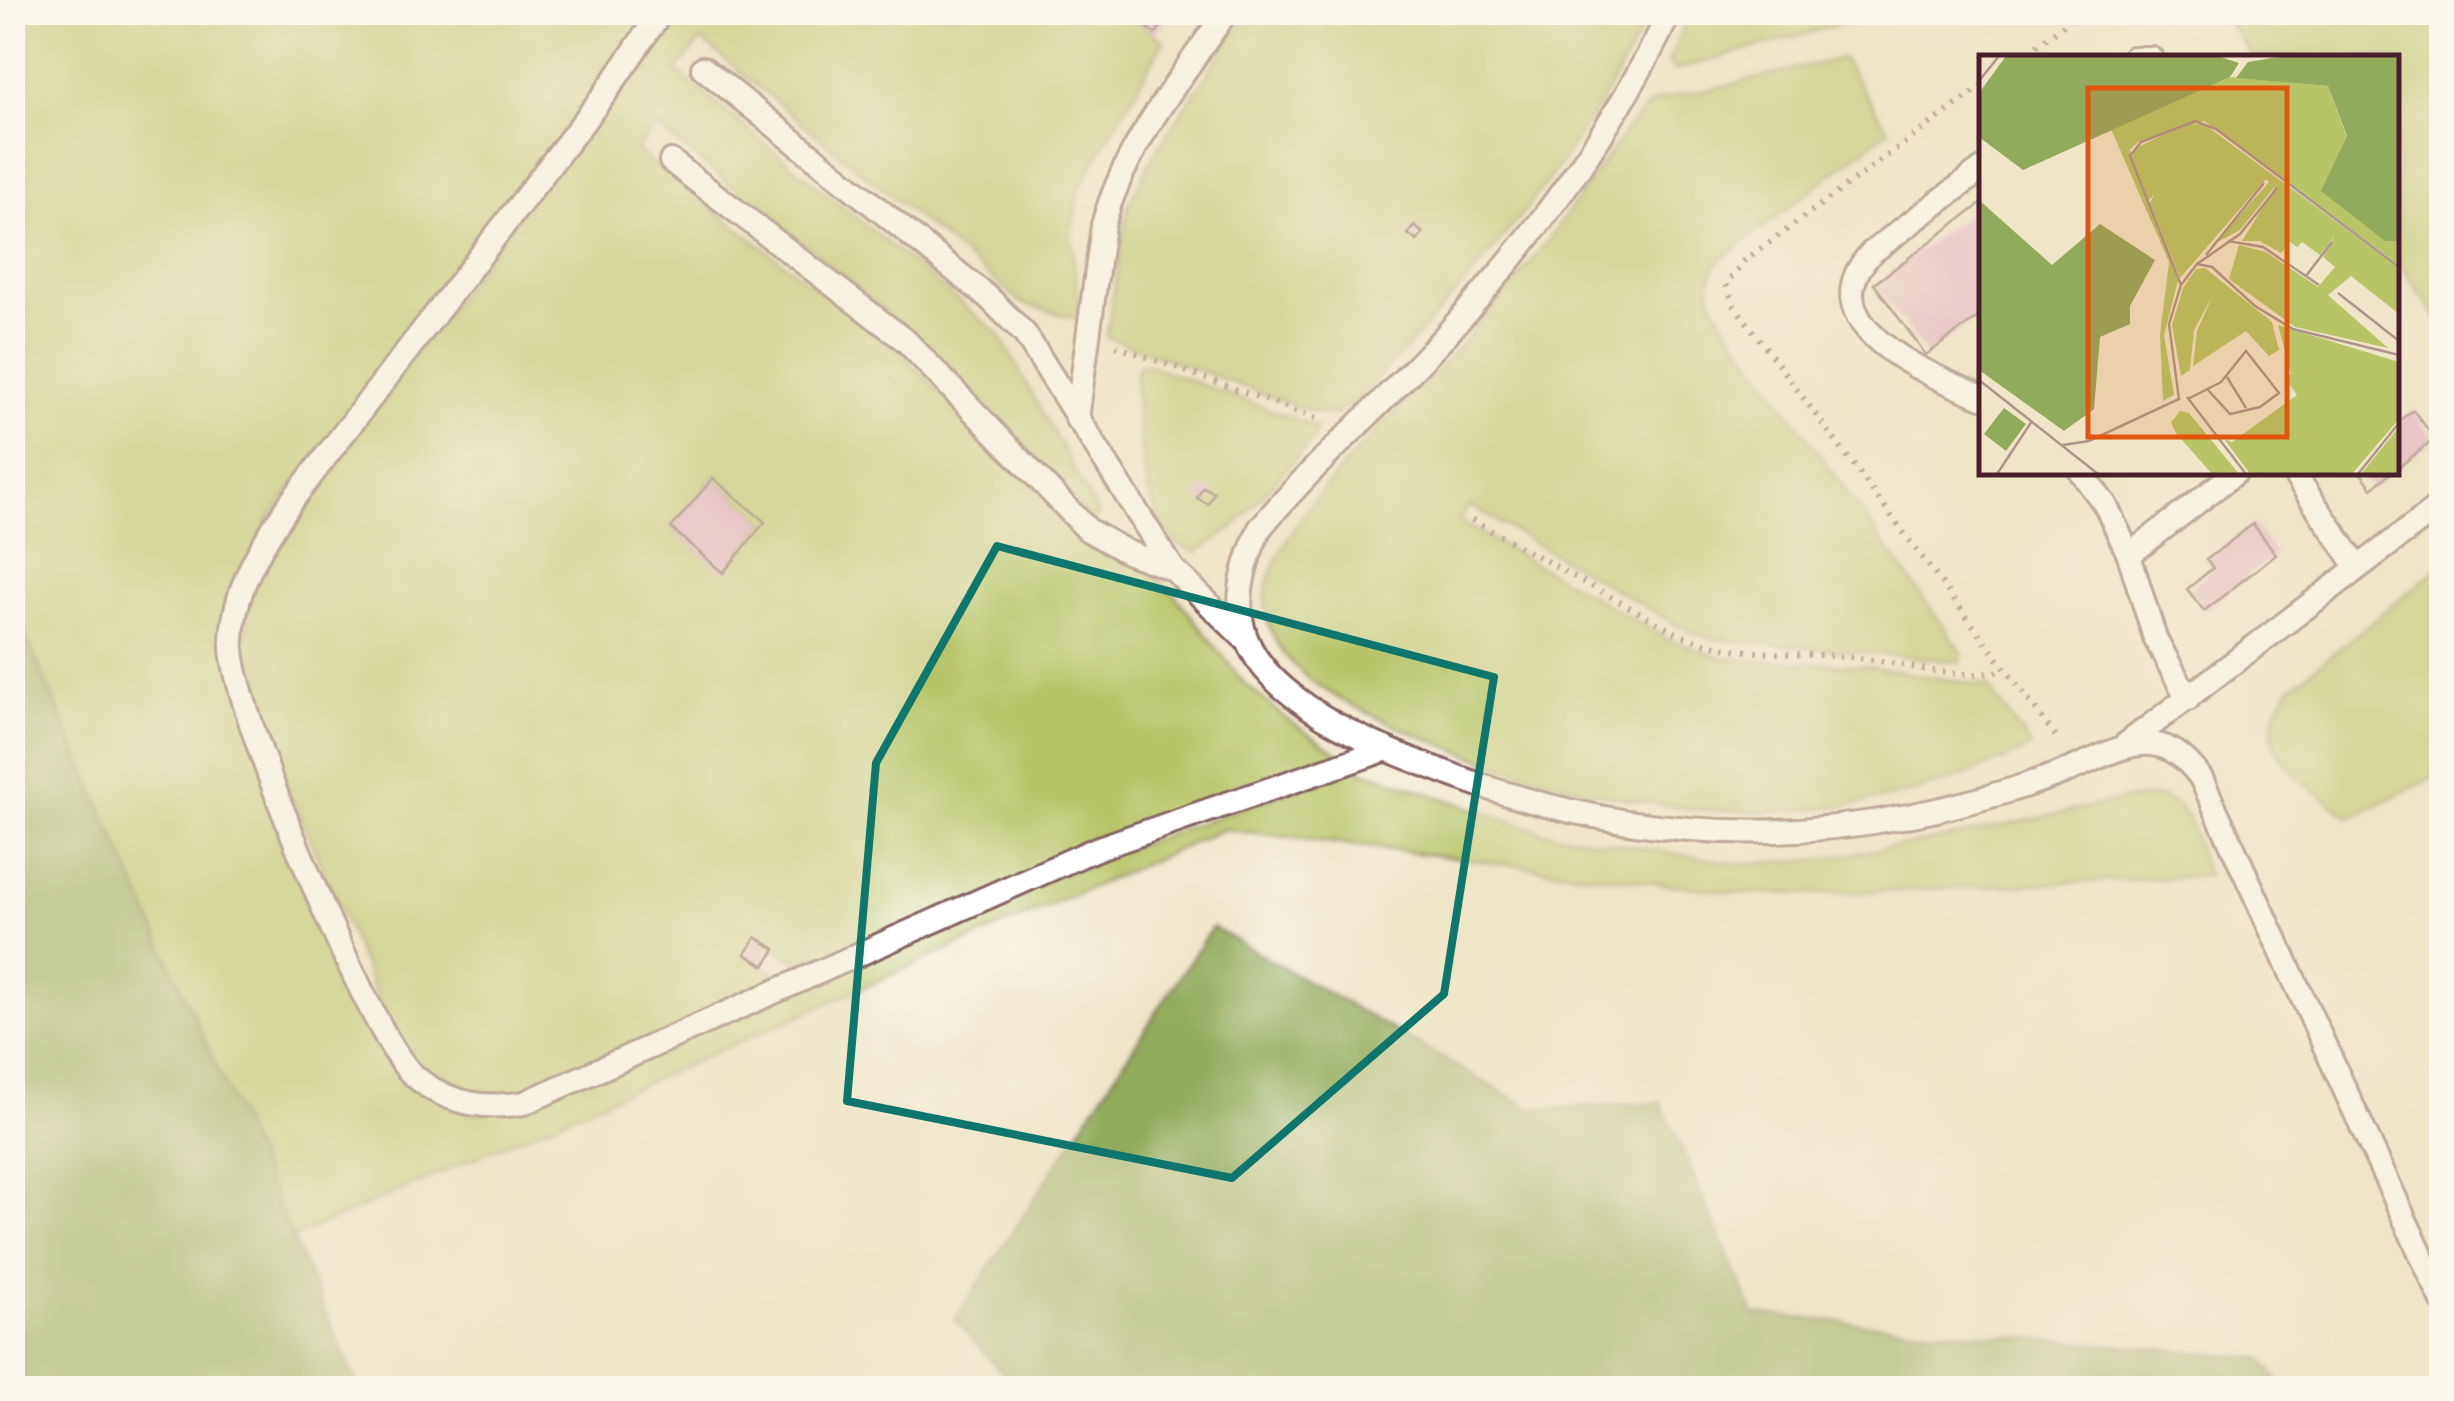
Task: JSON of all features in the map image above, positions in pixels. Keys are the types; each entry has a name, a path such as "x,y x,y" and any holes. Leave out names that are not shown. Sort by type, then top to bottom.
{"lane":[{"path":"661,12 604,95 290,503 250,568 234,618 236,676 256,736 379,1027 412,1073 460,1102 502,1106 524,1103 1096,850 1384,750"},
{"path":"1077,419 1103,225 1116,183 1136,144 1226,12"},
{"path":"1242,637 1239,602 1243,563 1260,528 1446,335 1535,227 1628,90 1670,12"},
{"path":"704,68 989,298 1026,334 1173,570 1242,637 1260,668 1279,688 1384,750 1548,806 1665,829 1735,834 1872,823 1976,800 2079,766 2125,745 2442,504"},
{"path":"670,161 906,341 1088,530 1127,552 1173,570"},
{"path":"1979,172 1871,253 1856,269 1851,289 1854,309 1883,346 1979,395"},
{"path":"2083,475 2106,506 2130,555 2155,638 2188,699"},
{"path":"2130,555 2232,475"},
{"path":"2295,475 2358,568"},
{"path":"2125,745 2170,747 2188,760 2201,778 2442,1300"}],"path":[{"path":"2024,55 2080,12"},
{"path":"1979,88 1744,262 1726,284 1734,305 2079,766"},
{"path":"1088,336 1310,417 1356,428"},
{"path":"1472,520 1706,646 1865,658 1960,675 2005,670"}],"highlighted area":[{"path":"997,546 1494,677 1444,994 1232,1178 847,1101 876,763"}],"green space":[{"path":"1689,12 1880,13 1676,70 1668,63"},
{"path":"12,13 651,13 612,71 267,521 228,616 301,870 380,1051 406,1084 477,1114 1102,857 1356,768 1542,832 1738,864 1821,859 1941,839 2122,800 2160,797 2174,803 2188,817 2207,876 1820,894 1736,893 1224,829 290,1239 13,607"},
{"path":"668,13 1128,13 1164,41 1079,188 1071,236 1081,320 1022,303 701,40 676,71 999,334 1098,514 1092,523 994,413 830,265 656,126 636,150 900,352 965,416 1171,590 1244,683 1285,718 1340,754 808,967 756,937 746,954 787,981 522,1094 464,1093 429,1076 415,1064 387,1020 264,733 244,647 251,588 268,551","holes":["713,478 765,522 724,572 671,528"]},
{"path":"1248,13 1649,13 1591,118 1521,216 1361,396 1335,414 1313,412 1106,337 1128,206 1156,151"},
{"path":"2221,13 2441,13 2441,323 2399,263 2399,55 2252,55"},
{"path":"1842,58 1889,130 1718,262 1710,290 1721,318 1962,652 1960,662 1708,638 1677,625 1469,505 1459,521 1668,639 1722,658 1865,666 1988,686 2031,747 1951,780 1871,801 1791,811 1712,810 1632,800 1552,782 1395,725 1312,681 1281,649 1266,606 1271,575 1287,541 1342,469 1506,292 1644,110 1667,98"},
{"path":"1147,364 1316,427 1313,439 1233,528 1197,552 1178,543 1163,527 1146,478 1135,377 1140,365"},
{"path":"2441,566 2441,774 2350,818 2285,763 2273,730 2277,710 2290,688"},
{"path":"12,607 359,1388 13,1388"},
{"path":"1212,927 1532,1109 1661,1103 1754,1314 2261,1358 2284,1388 1016,1388 955,1320"}],"building":[{"path":"1128,12 1173,12 1155,34"},
{"path":"1979,205 1979,316 1926,355 1874,284"},
{"path":"1414,226 1423,233 1417,241 1408,234"},
{"path":"2413,410 2435,439 2399,467 2399,421"},
{"path":"2362,475 2388,475 2372,488"},
{"path":"713,478 765,522 723,573 671,528"},
{"path":"1203,487 1214,492 1208,504 1197,498"},
{"path":"2253,524 2276,554 2204,611 2187,589 2213,568 2206,560"},
{"path":"756,937 775,949 765,966 745,954"}]}
